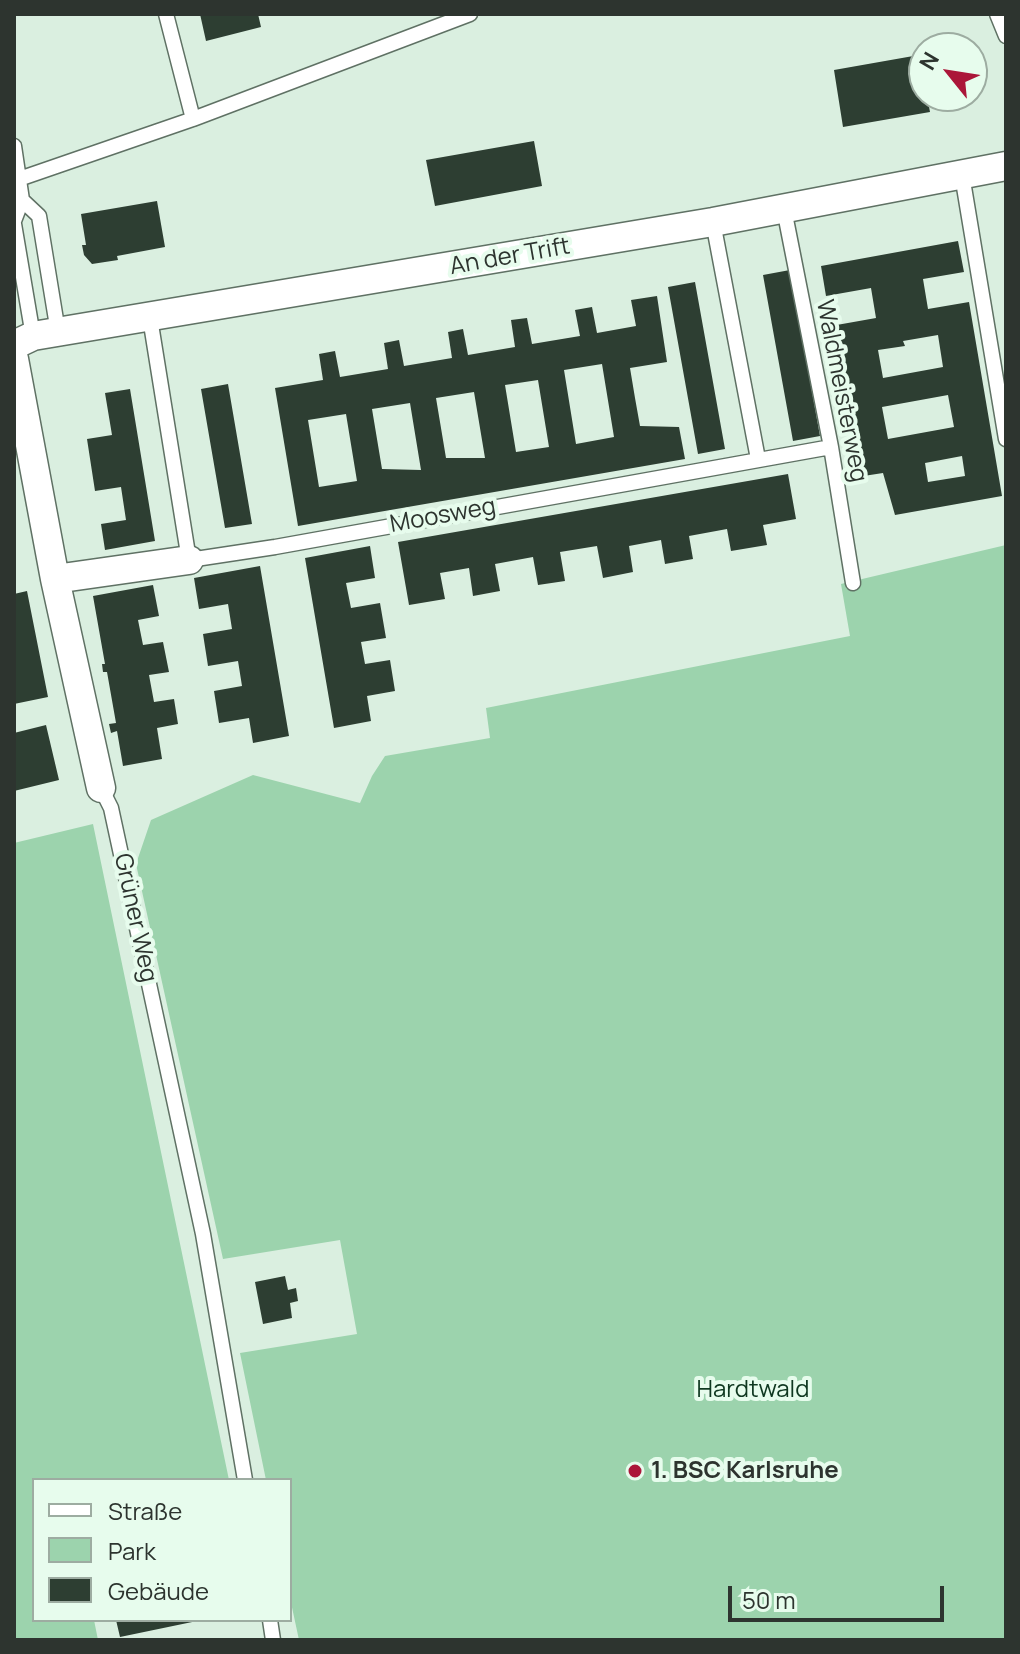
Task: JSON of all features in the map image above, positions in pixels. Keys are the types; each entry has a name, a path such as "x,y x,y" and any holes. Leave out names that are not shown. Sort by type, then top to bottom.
{"street":[{"name":"An der Trift","path":"35,338 713,222 1006,166"},
{"name":"Grüner Weg","path":"14,359 55,579 101,788"},
{"name":"Moosweg","path":"55,579 189,560"}],"lane":[{"path":"166,14 193,119"},
{"path":"19,179 193,119 470,14"},
{"path":"997,14 1006,36"},
{"path":"14,146 22,200 14,223 35,338"},
{"path":"962,175 1006,439"},
{"path":"22,200 39,216 35,338"},
{"name":"Waldmeisterweg","path":"784,209 831,447 853,583"},
{"path":"713,222 758,459"},
{"path":"150,318 189,560"},
{"name":"Moosweg","path":"189,560 831,447"},
{"name":"Grüner Weg","path":"101,788 111,808 203,1234 245,1478"}],"green space":[{"name":"Hardtwald","path":"1006,545 1006,1640 299,1640 292,1607 292,1478 266,1478 240,1353 357,1334 340,1240 223,1259 136,864 151,820 253,775 360,803 385,756 490,738 486,708 850,636 841,584"},
{"path":"93,824 229,1478 32,1478 32,1622 94,1622 98,1640 14,1640 14,843"}],"building":[{"path":"200,14 258,14 261,27 206,41"},
{"path":"908,57 908,112 930,112 843,127 834,70"},
{"path":"534,141 542,186 435,206 426,160"},
{"path":"157,201 165,247 92,264 84,255 82,245 86,245 81,214"},
{"path":"958,241 964,272 923,279 928,309 969,302 1002,496 895,515 883,473 857,477 831,326 876,318 871,288 826,296 821,266","holes":["938,335 943,367 883,378 878,350 905,346 903,341","948,395 954,427 888,439 882,407","962,456 965,476 928,482 925,463"]},
{"path":"790,270 820,436 793,441 763,275"},
{"path":"695,282 725,449 698,454 668,287"},
{"path":"657,296 667,362 630,368 640,426 679,427 685,459 298,526 275,388 323,380 319,354 335,351 340,377 388,369 384,343 399,340 404,366 452,358 448,332 463,329 468,355 515,347 511,320 527,318 532,344 580,336 575,310 592,307 597,333 636,326 631,300","holes":["602,364 614,437 576,444 564,370","538,380 549,447 516,452 505,385","474,392 485,458 446,458 436,398","410,403 421,470 382,469 372,409","346,414 357,481 319,487 308,420"]},
{"path":"228,384 252,524 225,528 201,389"},
{"path":"130,389 155,541 105,550 101,524 126,520 121,487 95,491 87,439 112,435 105,393"},
{"path":"788,474 796,519 763,525 767,545 731,551 727,529 689,536 693,559 665,564 661,540 629,546 633,572 603,578 597,546 560,552 565,581 538,585 533,557 495,564 500,591 473,596 469,568 440,573 445,599 409,605 398,542"},
{"path":"370,546 375,578 346,583 351,608 380,603 386,638 361,642 365,664 390,660 395,691 367,696 371,721 334,728 305,558"},
{"path":"260,566 289,736 253,743 249,718 219,723 214,691 242,686 238,661 208,666 203,634 232,629 228,604 199,609 194,578"},
{"path":"153,585 159,616 138,620 143,645 163,642 169,672 149,675 154,702 174,699 178,724 157,728 162,759 123,766 117,731 111,733 109,724 116,723 107,672 103,672 102,664 105,664 93,596"},
{"path":"27,591 48,697 14,704 14,594"},
{"path":"46,725 59,780 14,791 14,733"},
{"path":"285,1276 288,1290 296,1288 298,1301 290,1303 292,1318 263,1324 255,1282"},
{"path":"116,1622 192,1622 120,1637"}],"place":[{"name":"1. BSC Karlsruhe","path":"635,1471"}]}
